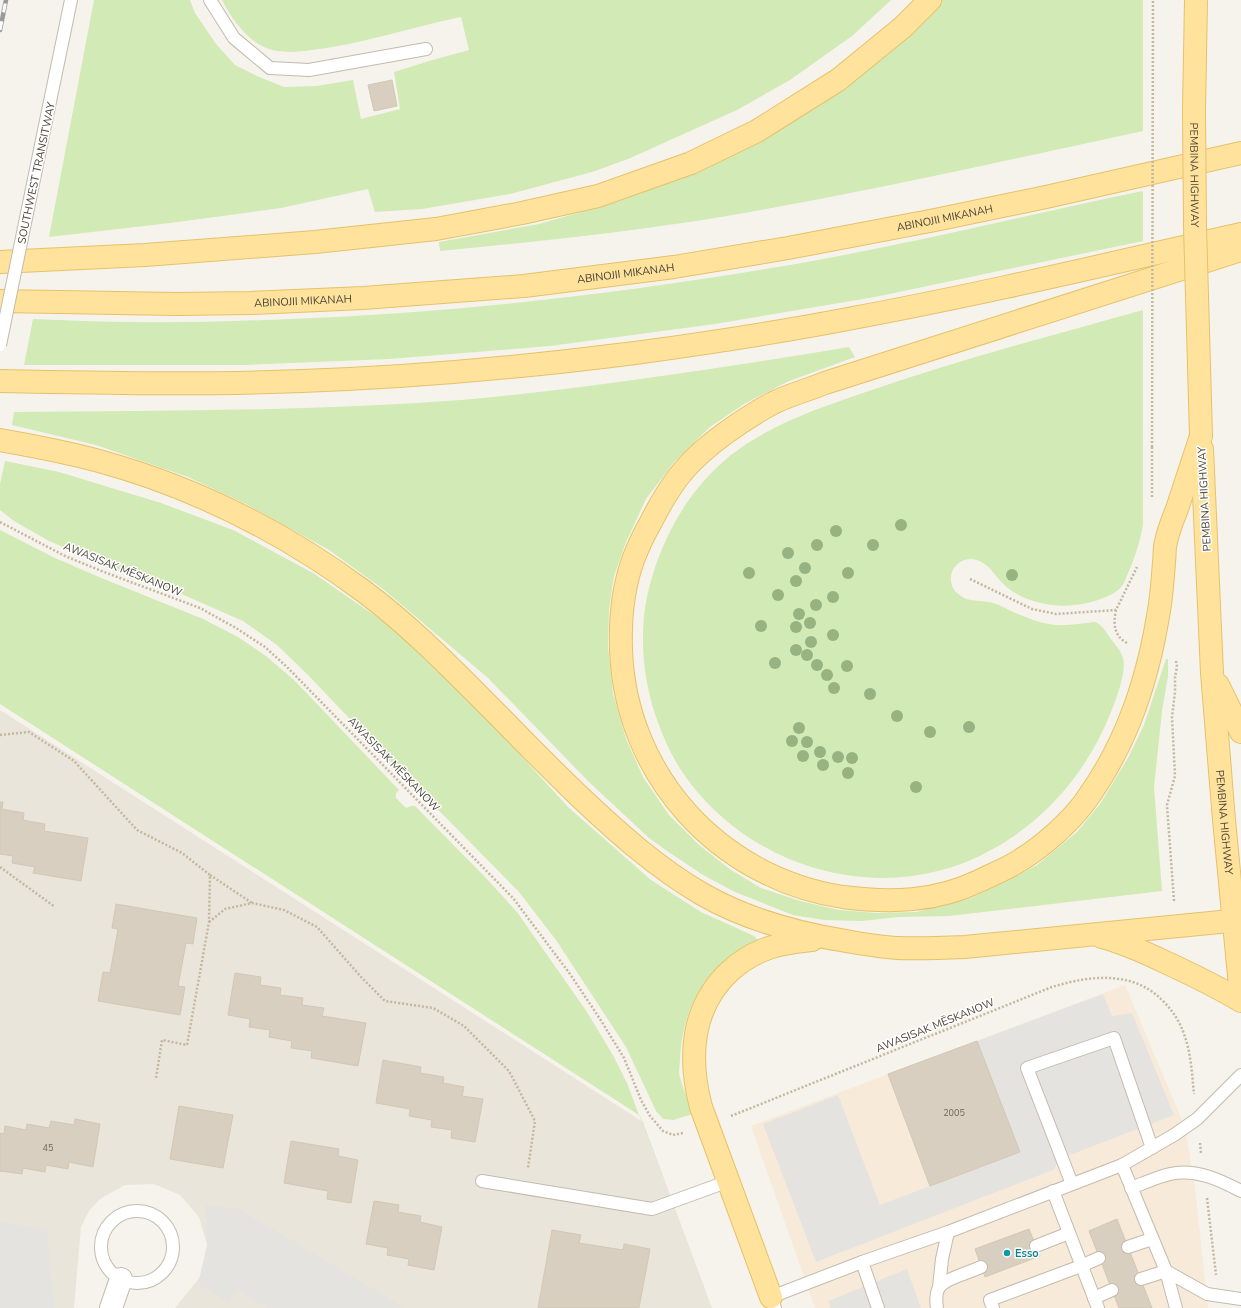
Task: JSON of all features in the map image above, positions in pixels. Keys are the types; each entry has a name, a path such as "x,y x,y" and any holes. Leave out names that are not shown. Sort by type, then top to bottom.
{"main road":[{"path":"0,262 145,255 316,242 436,229 522,213 598,196 691,163 757,131 838,80 903,27 930,0"},
{"name":"PEMBINA HIGHWAY","path":"1196,0 1194,110 1195,226 1201,436 1212,673 1237,920 1241,996"},
{"name":"ABINOJII MIKANAH","path":"0,301 176,304 251,303 363,298 524,286 674,267 788,248 936,220 1241,153"},
{"path":"0,381 175,384 303,381 408,376 514,367 619,355 745,337 854,318 999,288 1241,234"},
{"path":"1201,436 1166,542 1162,587 1152,650 1143,686 1123,737 1112,761 1083,804 1066,824 1023,859 964,888 931,898 894,901 823,894 790,884 756,868 729,851 704,831 684,810 666,786 651,762 637,731 628,700 622,667 621,632 624,597 632,562 645,532 663,499 685,468 708,447 735,426 774,403 825,383 1241,250"},
{"path":"0,440 59,451 102,462 146,475 206,498 282,538 334,570 364,591 413,632 463,678 499,716 597,813 638,849 670,874 704,895 738,912 769,924 800,933 896,948 965,947 1237,920"},
{"path":"1212,673 1241,732"},
{"path":"1091,934 1132,947 1197,977 1241,1000"},
{"path":"773,1302 701,1107 695,1080 694,1046 697,1024 704,1006 718,983 744,959 762,950 782,944 827,938"}],"street":[{"path":"111,1308 121,1279"}],"lane":[{"name":"SOUTHWEST TRANSITWAY","path":"0,345 71,0"},
{"path":"210,0 234,38 270,68 309,70 426,49"},
{"path":"1072,1184 1027,1068 1114,1038 1152,1148"},
{"path":"773,1302 862,1262 948,1232 1122,1165 1197,1119 1241,1075"},
{"path":"1122,1165 1166,1271 1173,1307"},
{"path":"1131,1188 1170,1174 1182,1173 1204,1175 1241,1191"},
{"path":"482,1181 652,1209 729,1181"},
{"path":"1053,1191 1096,1303 1112,1290"},
{"path":"142,1210 155,1214 164,1222 171,1233 174,1244 173,1257 167,1268 158,1277 146,1282 133,1283 121,1279 111,1272 103,1258 101,1245 104,1233 110,1222 120,1214 142,1210"},
{"path":"937,1308 937,1295 942,1259 948,1232"},
{"path":"1036,1246 1069,1233"},
{"path":"1128,1247 1152,1239"},
{"path":"993,1308 990,1300 1099,1258"},
{"path":"862,1262 878,1308"},
{"path":"939,1287 944,1281 981,1267"},
{"path":"1141,1279 1166,1271 1207,1294 1241,1299"}],"path":[{"path":"1152,447 1153,0"},
{"name":"AWASISAK MĒSKANOW","path":"0,522 65,556 200,608 236,628 265,647 292,672 513,898 570,974 600,1019 624,1058 641,1100 650,1116 663,1130 673,1135"},
{"path":"970,579 1032,609 1056,614 1116,610 1114,627 1117,634 1122,640 1132,646"},
{"path":"1174,896 1167,805 1175,776 1172,717 1177,667 1175,658"},
{"path":"0,735 29,732 74,761 137,830 182,852 210,875 252,903 284,910 317,927 362,978 385,1001 434,1008 464,1026 509,1071 536,1121 525,1188"},
{"path":"0,867 55,907"},
{"path":"156,1078 162,1040 187,1045 209,922 210,875"},
{"path":"209,922 225,908 252,903"},
{"name":"AWASISAK MĒSKANOW","path":"730,1116 1052,987 1071,981 1090,978 1120,980 1136,984 1156,994 1173,1012 1184,1034 1190,1061 1218,1295"}],"shaded area":[{"path":"0,710 643,1122 712,1308 175,1308 200,1277 206,1260 207,1245 199,1217 180,1195 154,1184 125,1185 100,1199 89,1211 81,1227 74,1308 0,1308"},
{"path":"1125,985 1185,1127 1195,1188 1208,1308 815,1308 751,1126"},
{"path":"1103,994 1112,1016 1132,1013 1174,1115 1062,1158 1053,1170 816,1262 763,1124 838,1095 880,1205 1020,1152 977,1041"},
{"path":"205,1205 239,1209 405,1308 267,1308 238,1290 228,1302 198,1284 207,1245"},
{"path":"0,1222 47,1229 54,1308 0,1308"},
{"path":"907,1269 921,1308 831,1308 828,1301"}],"green space":[{"path":"94,0 190,0 195,13 216,44 235,65 284,87 317,86 353,80 361,119 400,109 394,72 469,50 461,17 350,44 306,51 282,52 264,47 251,39 234,21 222,0 891,0 852,36 790,80 737,110 628,159 592,172 510,194 422,209 375,212 368,189 281,208 49,237"},
{"path":"942,0 1143,0 1143,131 774,208 651,227 440,251 439,242 539,224 620,201 691,174 910,32"},
{"path":"1143,191 1143,241 875,297 715,324 550,346 389,359 244,365 24,365 33,319 109,322 213,322 292,319 424,311 556,298 687,281 818,260 900,244"},
{"path":"1143,310 1143,524 1132,565 1123,585 1114,593 1098,600 1064,606 1041,603 1019,595 1005,586 987,566 974,559 961,561 954,568 951,575 953,589 964,598 995,603 1013,612 1049,624 1063,625 1095,622 1103,627 1119,649 1123,658 1124,670 1118,693 1102,733 1078,773 1048,808 1011,838 991,850 950,868 906,877 862,877 819,869 778,854 740,831 707,802 675,761 656,717 645,672 643,626 647,597 652,577 667,537 677,518 701,484 715,469 746,444 762,434 813,411 935,369"},
{"path":"849,347 855,357 789,381 744,404 710,427 674,462 646,499 626,542 614,576 609,609 608,646 613,694 626,739 643,777 669,815 699,845 731,870 761,888 800,901 839,910 877,913 916,912 969,899 1005,882 1037,865 1077,832 1100,804 1128,758 1144,725 1166,659 1168,659 1168,676 1162,711 1154,787 1162,891 949,916 899,917 861,921 824,920 793,915 735,892 703,875 649,838 588,781 488,678 383,589 329,550 246,504 188,477 96,445 12,425 14,412 182,411 405,404 461,400 633,380"},
{"path":"5,461 59,472 161,503 233,530 313,573 390,626 457,686 568,807 651,880 701,912 754,936 759,941 729,958 720,965 703,984 691,1007 683,1032 679,1073 693,1114 673,1120 663,1119 656,1111 626,1047 556,940 519,892 277,645 243,621 170,589 123,572 49,541 14,521 0,510 0,484"},
{"path":"0,530 55,558 203,619 238,637 266,656 295,681 399,790 396,793 396,798 406,808 415,806 485,877 517,912 587,1012 614,1057 627,1083 639,1115 0,704"},
{"path":"639,1115 640,1116 670,1194"}],"building":[{"path":"392,80 397,106 374,111 368,85"},
{"path":"0,802 3,802 2,809 24,813 23,820 45,824 44,831 88,838 81,881 33,873 35,867 12,863 13,856 0,854"},
{"path":"116,904 197,918 193,944 186,943 178,986 185,987 180,1015 98,1001 103,972 110,973 118,929 112,928"},
{"path":"235,973 261,977 260,985 281,988 280,995 303,998 302,1005 324,1008 322,1016 366,1023 358,1066 311,1058 312,1051 291,1048 292,1041 269,1037 270,1030 249,1027 250,1019 228,1015"},
{"path":"977,1041 1020,1152 930,1186 888,1074"},
{"path":"383,1060 421,1067 420,1073 444,1077 443,1083 464,1087 462,1096 483,1099 475,1142 451,1138 452,1130 431,1127 432,1120 409,1116 410,1109 376,1103"},
{"path":"179,1106 233,1115 223,1168 170,1159"},
{"path":"75,1119 100,1124 93,1167 69,1162 68,1169 46,1165 45,1172 23,1168 22,1174 0,1171 0,1133 4,1134 5,1126 26,1130 27,1124 49,1128 51,1121 74,1125"},
{"path":"291,1141 339,1149 338,1156 358,1160 351,1203 327,1199 328,1191 284,1183"},
{"path":"374,1201 399,1205 398,1212 421,1216 420,1222 442,1227 434,1270 408,1265 409,1259 387,1255 388,1248 366,1244"},
{"path":"1117,1219 1152,1308 1119,1308 1089,1231"},
{"name":"Esso","path":"1029,1229 1040,1256 985,1277 975,1249"},
{"path":"552,1230 581,1235 579,1243 623,1250 624,1244 650,1249 639,1308 538,1308"}],"railway":[{"path":"0,30 6,0"}],"place":[{"name":"Esso","path":"1007,1253"}]}
